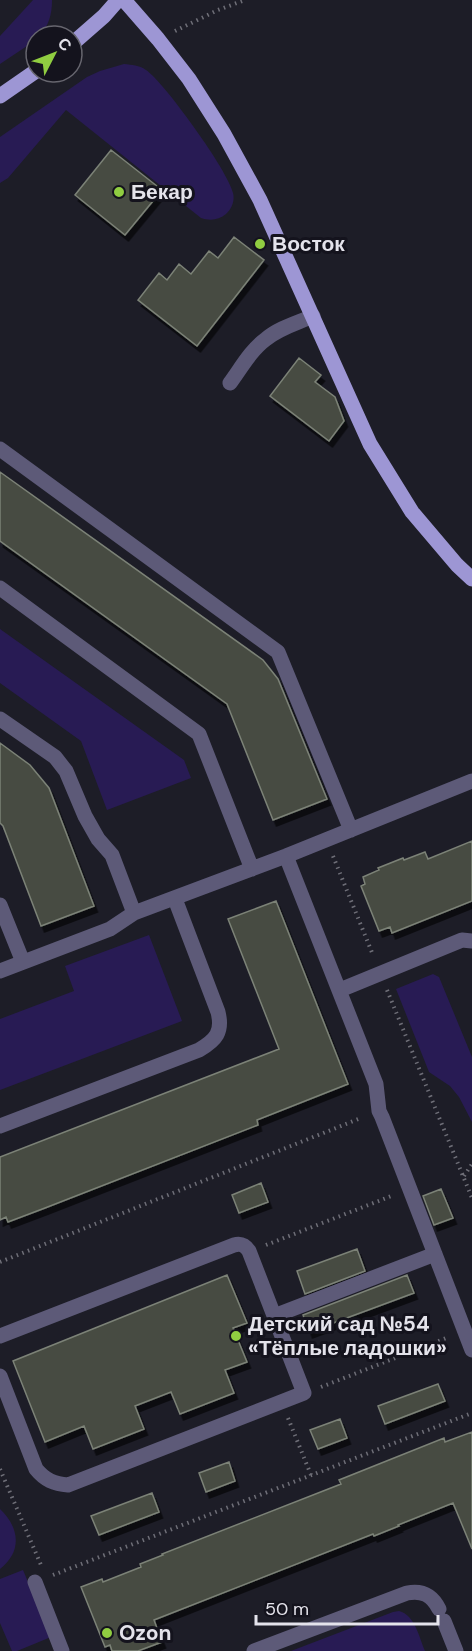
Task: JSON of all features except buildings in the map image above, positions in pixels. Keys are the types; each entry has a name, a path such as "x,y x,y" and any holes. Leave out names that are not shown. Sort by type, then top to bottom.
{"main road":[{"path":"84,34 118,0"},
{"path":"124,0 189,80 224,134 260,200 370,444 412,512 457,566 472,579"},
{"path":"0,96 24,79"}],"lane":[{"path":"230,383 257,347 266,339 276,332 313,316"},
{"path":"0,449 278,652 351,830"},
{"path":"0,588 199,734 252,869"},
{"path":"0,719 55,757 66,771 85,816 98,839 112,855 134,914"},
{"path":"0,971 110,930 134,914 327,840 472,781"},
{"path":"286,856 376,1084 379,1111 472,1350"},
{"path":"0,1126 199,1050 215,1038 219,1031 218,1012 175,898"},
{"path":"0,905 23,962"},
{"path":"340,990 462,940 472,942"},
{"path":"0,1336 234,1245 243,1244 249,1251 304,1393 68,1485 51,1482 36,1469 0,1376"},
{"path":"274,1316 435,1254"},
{"path":"41,1579 62,1651"},
{"path":"254,1651 407,1593 423,1592 435,1602 456,1651"}],"path":[{"path":"158,39 244,0"},
{"path":"327,840 472,1198"},
{"path":"0,1262 379,1111"},
{"path":"464,1176 472,1164"},
{"path":"249,1251 410,1189"},
{"path":"304,1393 465,1331"},
{"path":"282,1402 311,1475"},
{"path":"0,1469 41,1579 472,1413"}],"shaded area":[{"path":"33,0 52,0 48,24 24,24 24,48 0,64 0,36"},
{"path":"124,64 141,67 167,91 229,182 234,199 228,212 220,218 201,218 66,110 8,178 0,183 0,137 77,84 84,84 84,79 87,77"},
{"path":"0,629 184,760 191,778 107,810 81,741 0,683"},
{"path":"149,935 182,1021 0,1090 0,1019 74,991 65,966"},
{"path":"433,974 439,977 472,1057 472,1122 459,1097 450,1086 429,1072 396,989"},
{"path":"0,1509 11,1523 16,1539 12,1555 0,1569"},
{"path":"23,1570 51,1637 12,1651 0,1623 0,1579"},
{"path":"399,1611 413,1622 425,1651 291,1651 393,1612"}],"place":[{"name":"Бекар","path":"119,192"},
{"name":"Восток","path":"260,244"},
{"name":"Детский сад №54 «Тёплые ладошки»","path":"236,1336"},
{"name":"Ozon","path":"107,1633"}]}
